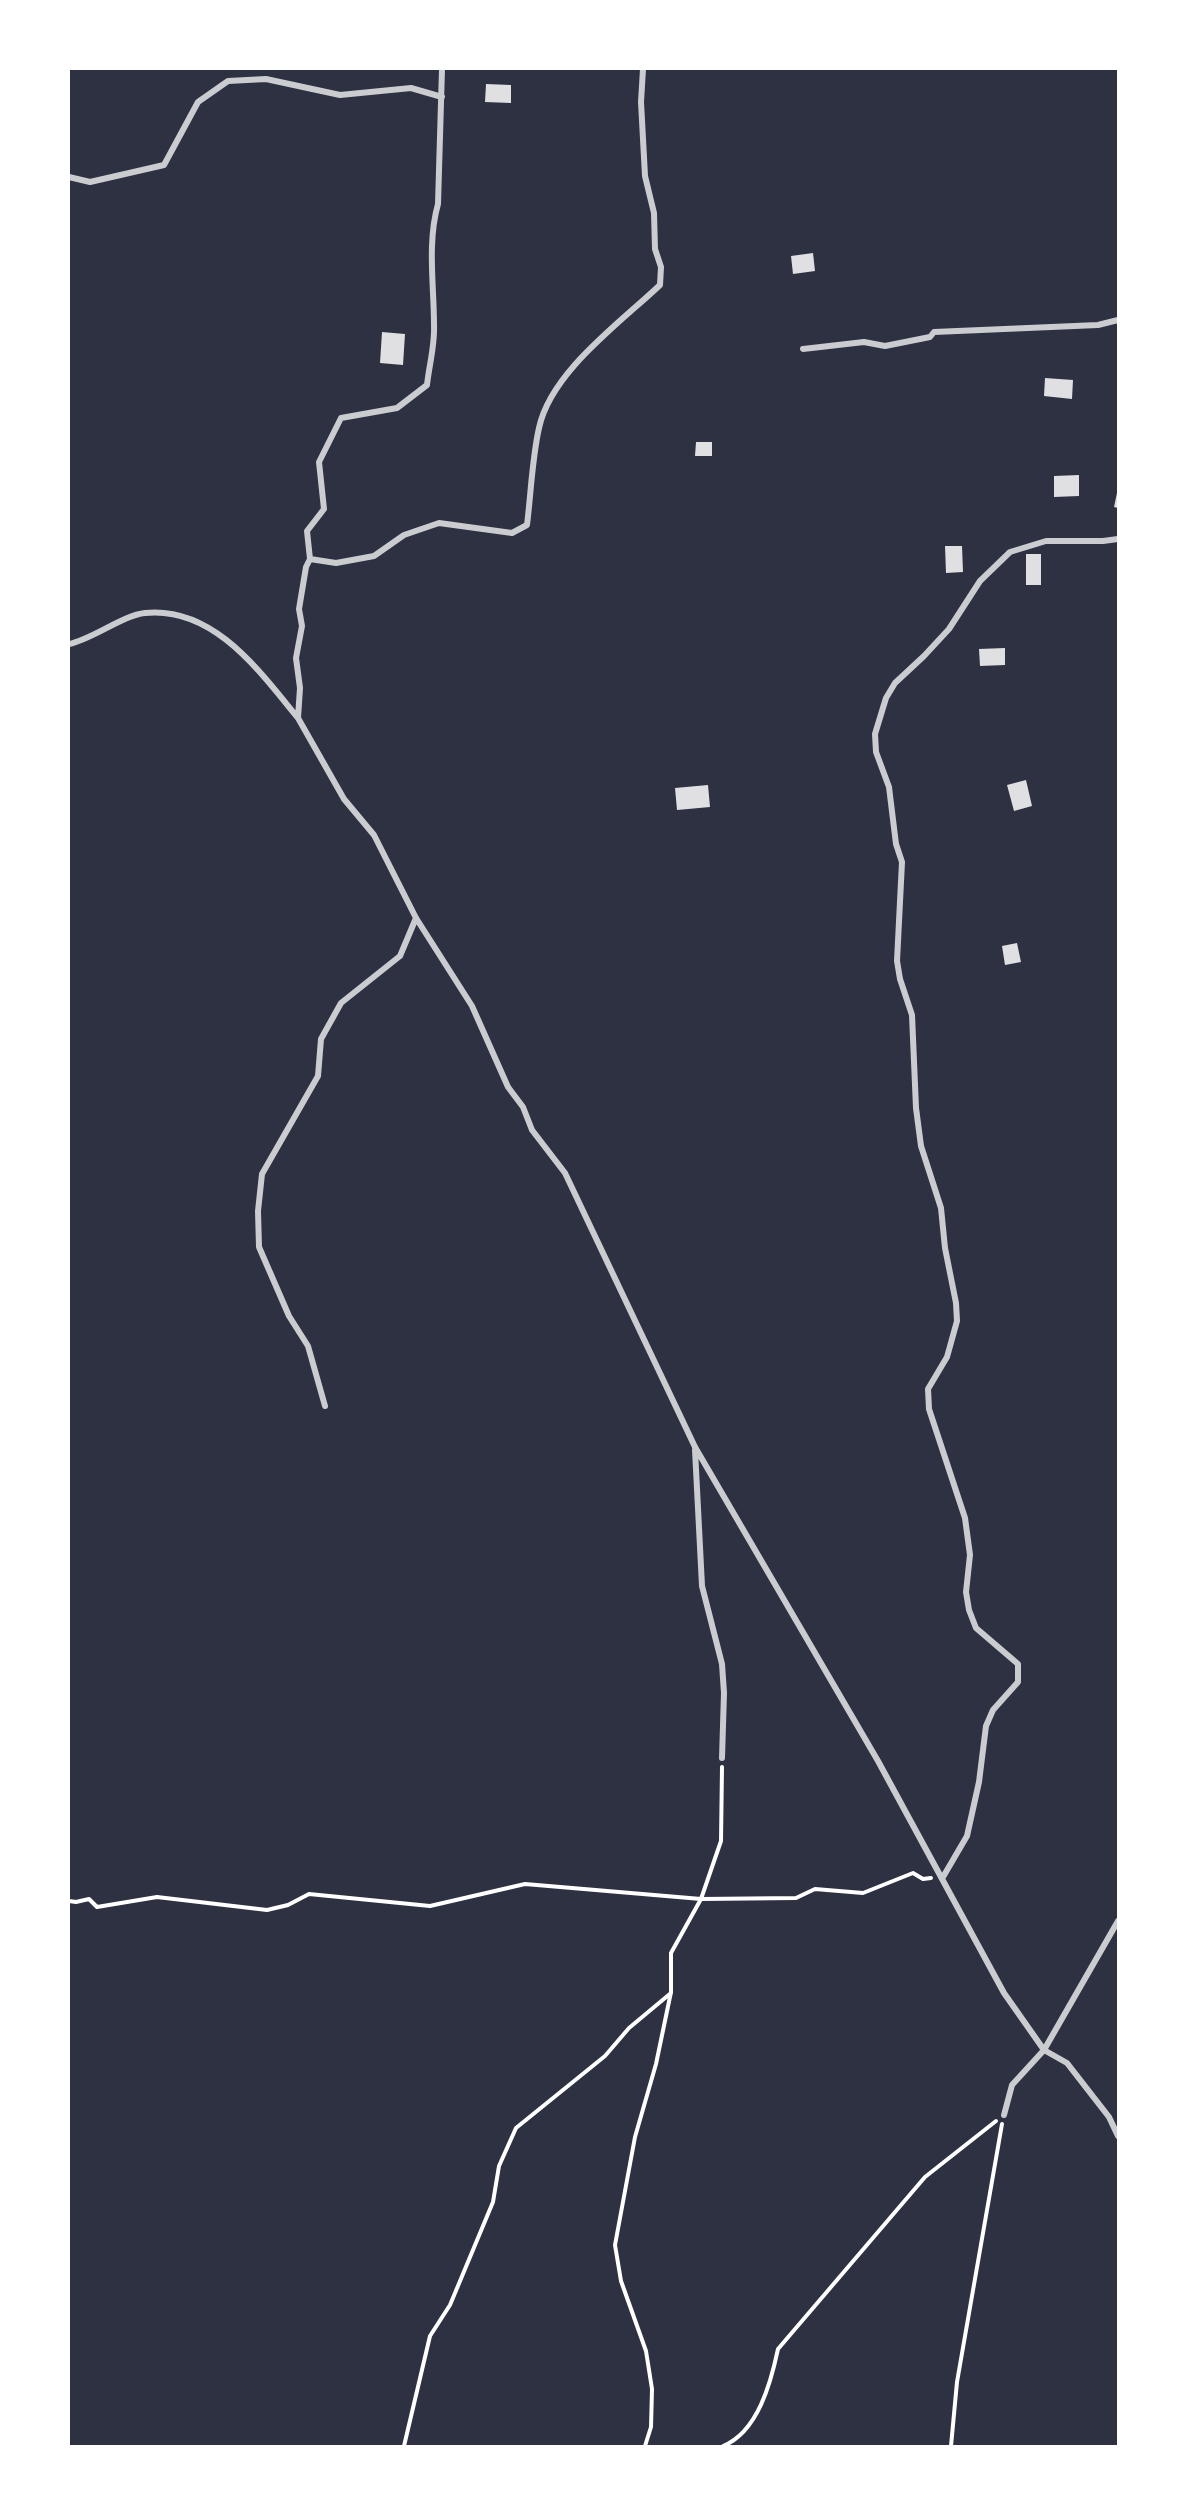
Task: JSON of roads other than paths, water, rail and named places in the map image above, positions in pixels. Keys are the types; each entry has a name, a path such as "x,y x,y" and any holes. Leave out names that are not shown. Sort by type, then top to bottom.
{"street":[{"path":"298,718 300,688 296,658 302,626 300,609 306,567 310,559 307,531 324,509 319,462 341,418 397,408 427,386 435,328 432,265 434,220 438,204 442,69"},
{"path":"310,559 336,564 374,556 404,535 439,523 512,533 527,525 539,427 555,392 579,362 660,285 661,267 655,249 654,213 645,176 641,102 643,69"},
{"path":"69,177 90,182 164,165 198,102 228,81 266,79 340,96 411,88 442,97"},
{"path":"803,349 864,342 885,346 930,338 934,333 1098,325 1118,320"},
{"path":"943,1877 967,1836 979,1782 986,1726 993,1710 1018,1682 1018,1664 976,1628 969,1610 966,1592 970,1555 965,1518 929,1409 928,1389 947,1357 957,1321 956,1303 945,1248 941,1208 921,1146 916,1108 912,1015 900,979 897,961 902,862 896,844 889,787 876,752 875,734 885,698 895,683 949,629 980,581 1010,552 1046,540 1118,539"},
{"path":"69,644 144,613 181,616 216,633 247,656 298,718 344,800 374,835 416,918 472,1006 508,1087 523,1107 532,1130 565,1173 695,1447 943,1877 1004,1994 1044,2050 1066,2063 1109,2117 1118,2136"},
{"path":"325,1406 308,1346 289,1316 260,1247 258,1211 262,1174 318,1076 321,1039 341,1003 400,956 416,918"},
{"path":"695,1447 702,1586 722,1664 724,1693 722,1758"},
{"path":"1004,2115 1012,2085 1044,2050 1118,1921"}]}
